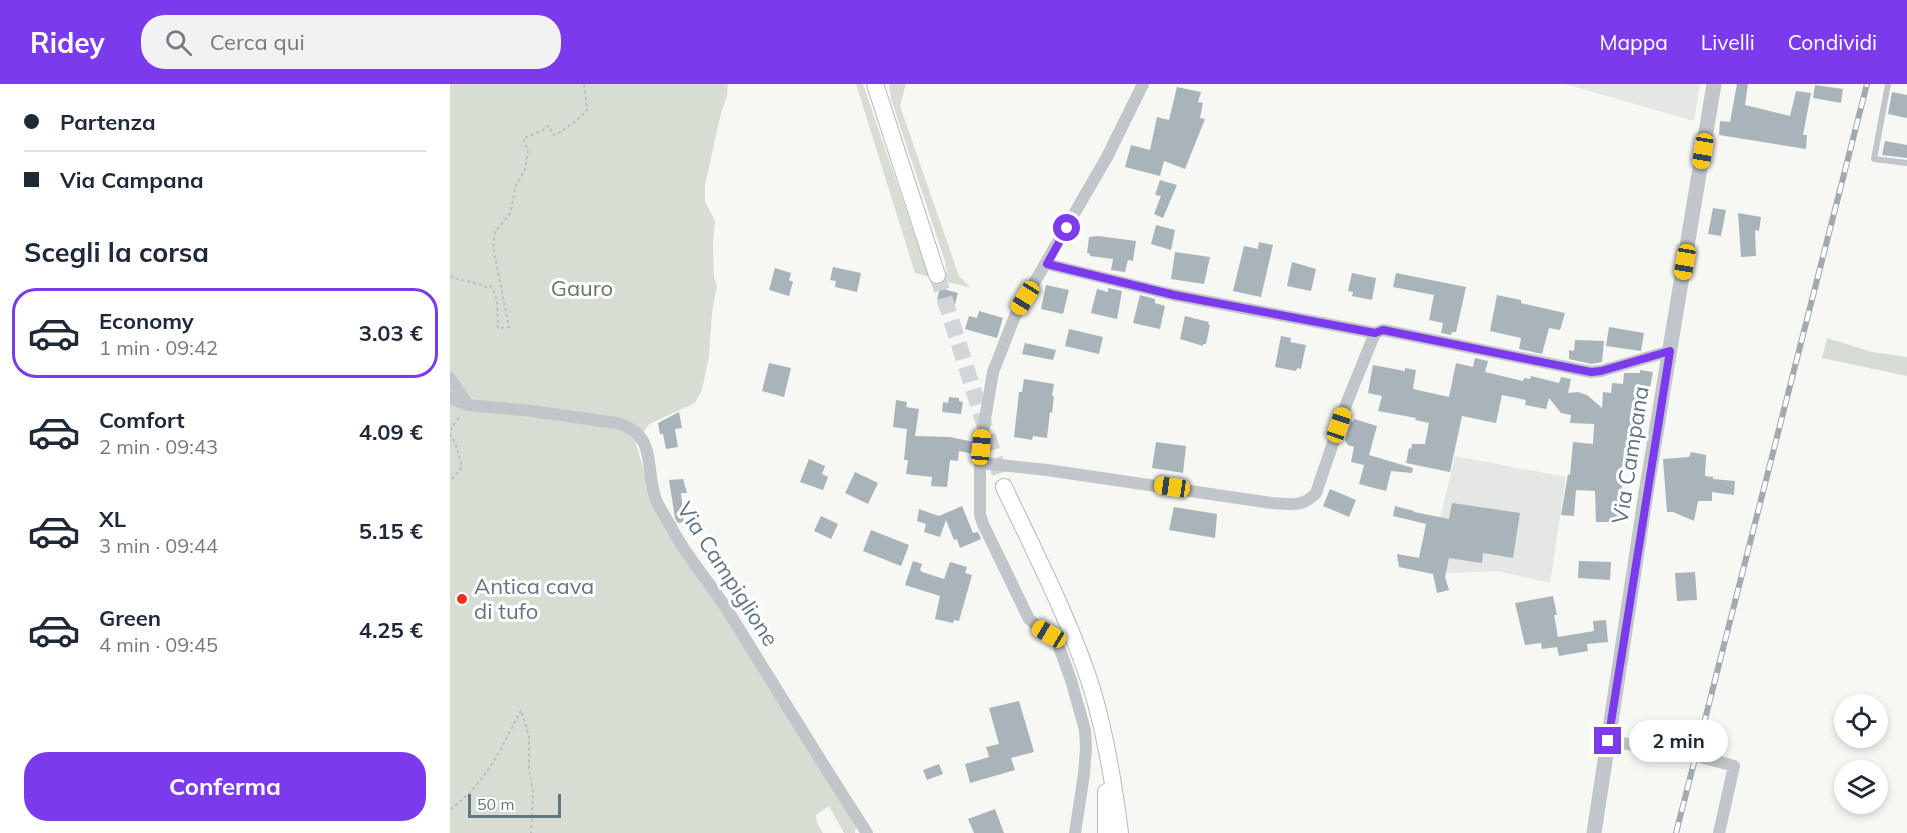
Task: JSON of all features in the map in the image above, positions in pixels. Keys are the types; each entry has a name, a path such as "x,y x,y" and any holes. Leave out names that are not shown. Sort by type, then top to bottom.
{"main road":[{"path":"875,84 937,275"},
{"path":"1004,487 1068,627 1091,687 1114,784 1120,833"},
{"path":"1106,833 1107,758"}],"street":[{"path":"1075,833 1084,774 1085,730 1058,644 1029,619 983,524 980,515 980,463 993,372 1015,316 1107,158 1143,84"},
{"name":"Via Campana","path":"1594,833 1714,84"},
{"path":"1047,264 1174,295 1375,333 1383,330 1591,372 1670,351"},
{"path":"980,463 1115,479 1272,503 1301,504 1316,493 1347,402 1375,333"},
{"path":"450,378 468,405"},
{"name":"Via Campiglione","path":"450,398 468,405 616,423 626,425 636,431 643,439 647,449 655,497 673,531 724,606 867,833"},
{"path":"1608,741 1681,752 1731,765 1719,833"}],"lane":[{"path":"1888,84 1874,159 1907,163"}],"path":[{"path":"450,276 460,281 474,281 485,287 489,285 492,287 496,296 498,323 496,325 498,328 509,327 493,247 495,232 510,214 516,185 525,170 528,150 523,139 547,126 550,127 552,134 556,135 568,125 576,123 587,110 584,84"},
{"path":"450,481 462,467 450,432 468,405"},
{"path":"450,809 465,799 483,777 521,710 529,736 529,768 534,793 531,833"}],"shaded area":[{"path":"1565,84 1700,84 1694,121"},
{"path":"1455,456 1566,477 1550,583 1497,571 1427,574"}],"green space":[{"name":"Gauro","path":"450,84 728,84 705,185 705,201 715,221 714,278 717,285 712,313 709,356 702,390 695,403 649,424 636,444 654,503 685,561 723,611 856,824 855,833 844,833 829,806 816,815 817,823 823,833 450,833"},
{"path":"856,84 863,84 929,277 915,273"},
{"path":"889,84 906,84 900,106 959,276 971,288 929,277 947,272 946,264 891,99"},
{"path":"1827,338 1872,352 1907,357 1907,376 1822,358"}],"building":[{"path":"1737,84 1748,84 1745,105 1790,116 1796,91 1811,93 1803,135 1807,135 1806,149 1719,135 1720,121 1730,122"},
{"path":"1815,85 1843,89 1841,103 1813,98"},
{"path":"1177,87 1201,92 1198,102 1203,103 1200,118 1205,119 1185,169 1164,161 1160,176 1125,167 1131,145 1150,150 1157,117 1169,120"},
{"path":"1892,92 1907,95 1907,118 1888,114"},
{"path":"1885,141 1907,145 1907,158 1882,155"},
{"path":"1160,180 1177,185 1163,218 1154,214 1161,196 1155,195"},
{"path":"1713,208 1726,210 1721,236 1708,234"},
{"path":"1738,213 1761,217 1759,231 1755,230 1756,256 1741,257"},
{"path":"1156,225 1175,230 1171,250 1151,244"},
{"path":"1089,237 1136,241 1133,261 1128,260 1125,272 1111,270 1113,259 1090,256 1087,253"},
{"path":"1259,242 1273,245 1261,297 1233,291 1244,246 1258,249"},
{"path":"1175,252 1210,257 1204,284 1171,279"},
{"path":"1292,262 1316,269 1311,291 1287,286"},
{"path":"833,267 861,273 857,292 835,287 836,281 830,280"},
{"path":"775,268 791,273 789,280 793,282 789,296 769,290"},
{"path":"1352,273 1376,278 1372,300 1352,296 1353,292 1348,291"},
{"path":"1396,273 1466,287 1456,332 1452,332 1451,335 1441,333 1443,323 1429,320 1434,295 1393,287"},
{"path":"1046,285 1069,290 1063,314 1041,309"},
{"path":"940,288 958,293 955,304 937,299"},
{"path":"1108,288 1122,291 1117,319 1091,313 1097,289 1108,292"},
{"path":"1140,295 1155,299 1155,303 1165,306 1160,329 1133,323"},
{"path":"1497,295 1565,313 1560,330 1549,328 1542,354 1519,349 1521,338 1490,331"},
{"path":"979,311 1003,318 997,338 965,329 969,316 977,318"},
{"path":"1185,316 1209,322 1206,344 1203,346 1180,339"},
{"path":"1609,327 1644,333 1641,351 1606,346"},
{"path":"1069,329 1103,337 1099,354 1065,346"},
{"path":"1281,336 1291,338 1290,342 1306,345 1301,369 1297,368 1296,371 1275,367"},
{"path":"1575,340 1604,341 1602,362 1591,364 1569,359 1569,350 1574,351"},
{"path":"1025,343 1056,350 1053,360 1022,354"},
{"path":"1475,358 1488,361 1485,372 1523,381 1524,378 1530,379 1531,376 1559,383 1561,377 1571,379 1568,393 1578,392 1587,395 1602,408 1603,392 1611,393 1612,383 1623,384 1624,373 1640,373 1640,370 1653,372 1650,388 1637,386 1643,423 1637,423 1637,427 1633,427 1629,449 1624,448 1620,522 1596,522 1595,491 1576,490 1574,516 1561,515 1568,474 1570,475 1573,442 1593,444 1594,424 1570,423 1571,415 1561,413 1549,398 1546,409 1525,405 1526,400 1502,395 1496,423 1462,416 1450,472 1406,463 1412,444 1425,444 1429,423 1415,420 1416,418 1378,411 1382,396 1368,393 1373,365 1405,371 1405,368 1416,370 1413,389 1449,397 1456,363 1473,367"},
{"path":"769,363 791,368 784,397 762,391"},
{"path":"1024,379 1054,384 1047,438 1033,436 1032,440 1014,437 1019,392 1022,392"},
{"path":"949,397 959,398 959,401 963,402 961,414 942,412 943,402 948,403"},
{"path":"896,400 907,402 906,407 919,409 915,436 950,437 974,442 973,454 959,451 958,461 950,460 947,487 931,486 932,477 906,474 908,460 904,460 907,429 893,427"},
{"path":"679,412 682,428 675,429 678,447 666,449 658,423"},
{"path":"1354,419 1377,426 1369,455 1413,468 1412,473 1391,471 1386,491 1359,484 1364,465 1351,462 1354,447 1348,445 1345,440 1351,421 1353,422"},
{"path":"1156,442 1186,446 1183,473 1152,468"},
{"path":"1691,452 1706,455 1705,476 1735,481 1734,495 1712,492 1712,501 1698,501 1694,521 1673,512 1667,512 1663,459 1689,457"},
{"path":"809,459 825,466 822,474 828,477 823,490 800,482"},
{"path":"855,472 878,483 868,504 845,493"},
{"path":"683,479 687,493 681,493 684,522 678,523 675,518 669,480"},
{"path":"1330,489 1356,500 1349,517 1323,506"},
{"path":"1452,503 1520,513 1513,558 1483,553 1482,563 1449,558 1445,577 1449,590 1437,593 1433,574 1399,567 1397,554 1419,558 1426,524 1393,516 1395,506 1449,519"},
{"path":"962,506 973,533 978,532 981,539 960,548 946,520 940,537 924,532 926,524 917,521 919,509 939,516"},
{"path":"1174,507 1217,514 1215,538 1169,530"},
{"path":"821,516 838,524 831,539 814,531"},
{"path":"871,530 909,545 901,566 863,551"},
{"path":"913,561 922,564 920,570 922,572 944,579 950,562 967,567 965,573 972,575 959,621 954,620 953,623 935,619 940,596 905,585"},
{"path":"1579,561 1611,562 1610,580 1578,578"},
{"path":"1695,572 1697,600 1677,601 1675,573"},
{"path":"1553,596 1558,637 1594,631 1593,621 1606,620 1608,642 1587,644 1588,651 1559,656 1557,647 1542,649 1541,643 1525,645 1515,603"},
{"path":"1019,701 1034,752 1011,758 1015,770 970,783 965,764 989,757 986,747 999,744 989,708"},
{"path":"939,764 943,774 927,780 923,770"},
{"path":"995,809 1004,833 974,833 968,819"}],"tunnel":[{"path":"937,275 1004,487"}],"railway":[{"path":"1676,833 1867,84"}],"place":[{"name":"Antica cava di tufo","path":"462,599"}],"route":[{"path":"1067,228 1047,264 1174,295 1375,333 1383,330 1591,372 1670,351 1608,741"}]}
